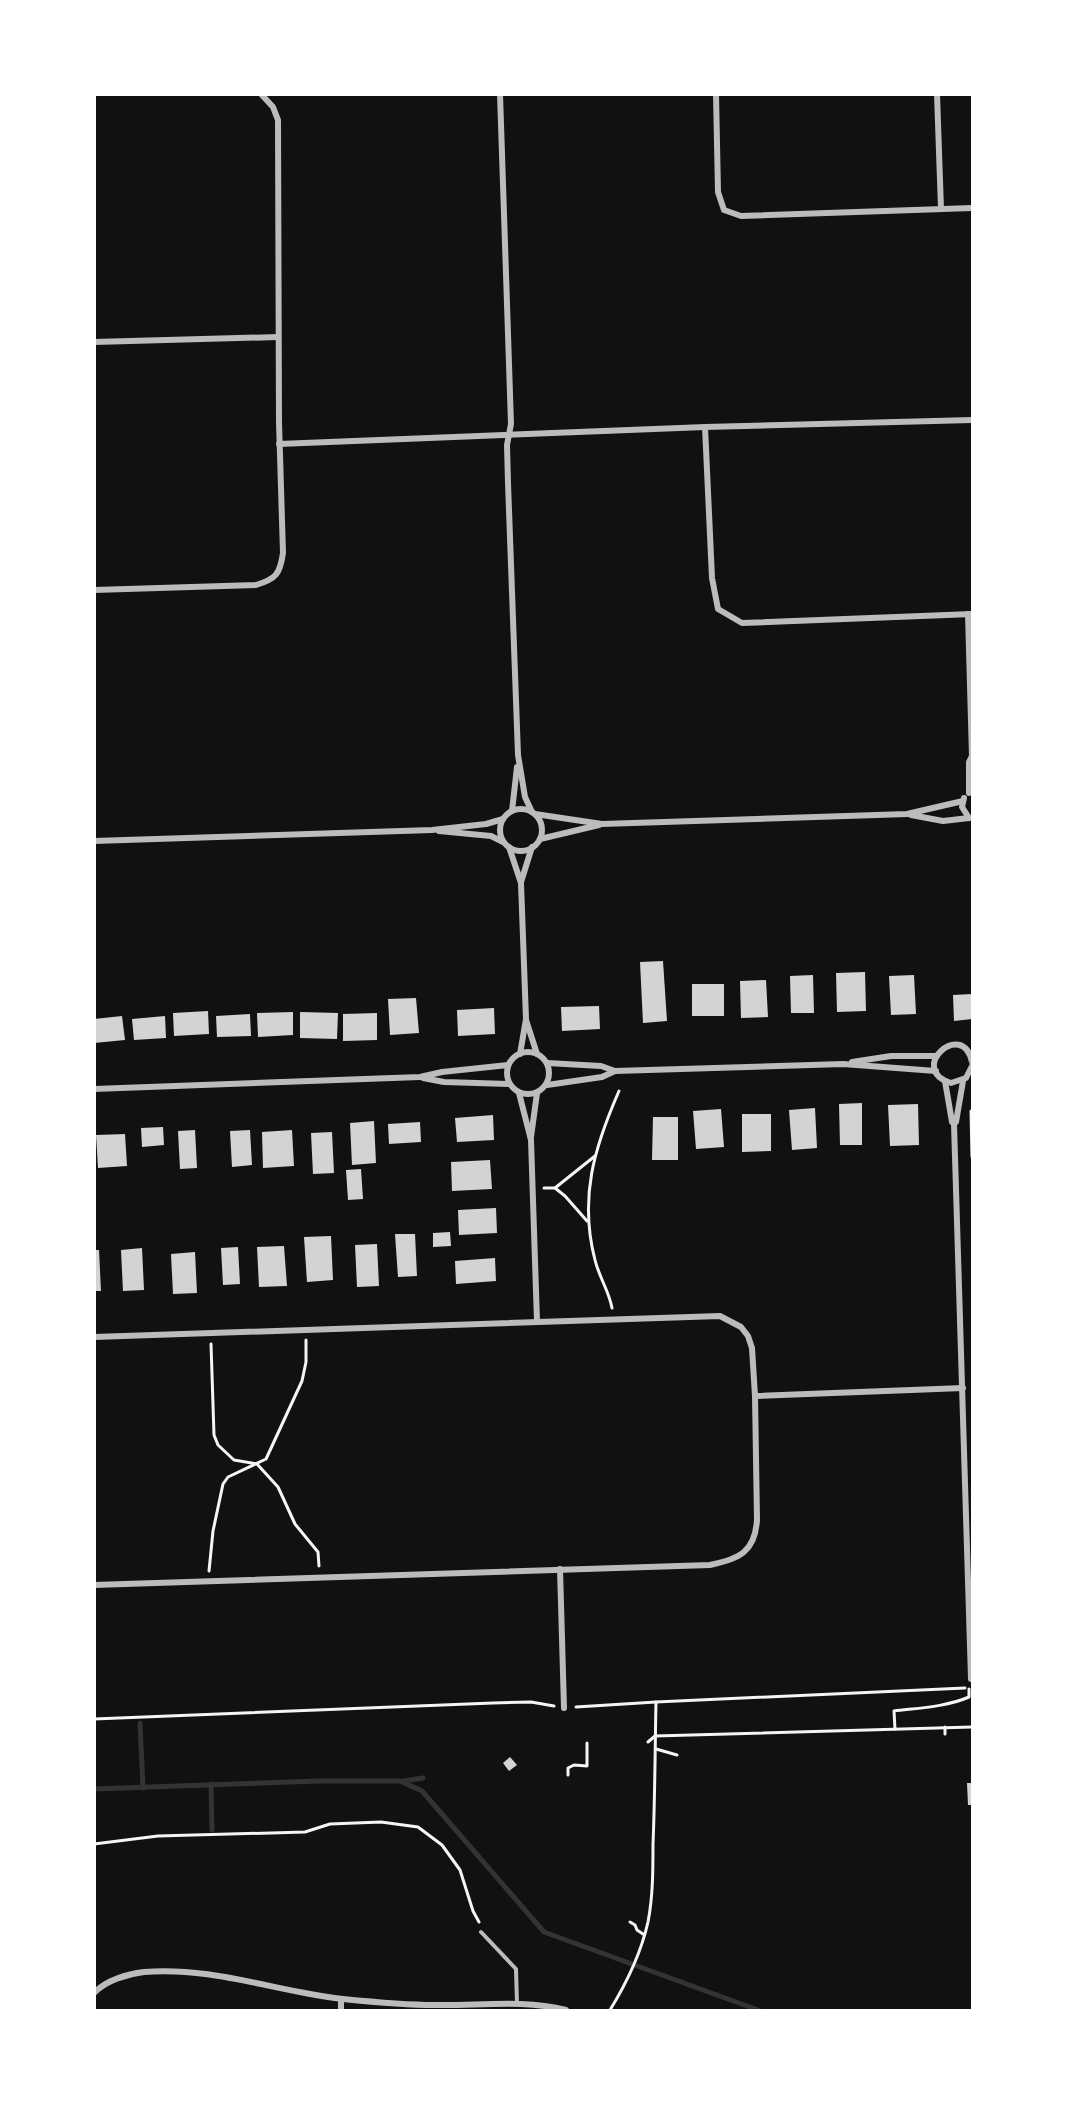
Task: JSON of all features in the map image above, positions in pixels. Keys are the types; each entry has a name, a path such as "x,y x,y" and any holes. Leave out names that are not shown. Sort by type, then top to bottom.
{"street":[{"path":"94,590 256,585 274,577 281,568 283,554 279,444 278,120 273,107 261,94"},
{"path":"500,94 511,424 507,444 508,483 518,755 525,797 542,826 540,839"},
{"path":"716,94 718,192 724,210 741,216 972,208"},
{"path":"937,94 941,209"},
{"path":"94,342 278,337"},
{"path":"279,444 705,427 972,420"},
{"path":"94,841 432,830 486,824 503,819 512,811 520,809 602,824 907,814 963,801 971,793 969,762 972,757 970,614 742,623 718,609 712,578 705,427"},
{"path":"512,811 518,755"},
{"path":"963,801 963,811 971,819"},
{"path":"907,814 943,821 971,819"},
{"path":"503,819 500,833 521,883 526,1019 520,1054"},
{"path":"432,830 490,836 520,851 532,847 540,839 602,824"},
{"path":"521,883 532,847"},
{"path":"508,1065 509,1084 519,1093 525,1095 537,1093 547,1084 550,1074 547,1063 537,1054 526,1019"},
{"path":"954,1124 963,1081 972,1067 971,1052 954,1045 944,1047 936,1056 934,1066 945,1081 954,1124 970,1556 971,1679"},
{"path":"94,1089 420,1077 442,1072 508,1065 520,1054 526,1052 537,1054"},
{"path":"843,1064 891,1056 936,1056"},
{"path":"547,1063 601,1066 615,1071 843,1064 936,1071"},
{"path":"547,1084 602,1077 615,1071"},
{"path":"420,1077 444,1082 509,1084"},
{"path":"945,1081 957,1083 963,1081"},
{"path":"519,1093 531,1140"},
{"path":"537,1093 531,1140 537,1321"},
{"path":"94,1337 720,1316 741,1327 748,1336 752,1348 755,1396 756,1532 748,1550 725,1562 710,1565 94,1585"},
{"path":"755,1396 963,1388"},
{"path":"560,1569 564,1708"},
{"path":"94,1993 114,1979 143,1972 170,1972 220,1977 341,1999 435,2005 517,2004 566,2010"},
{"path":"340,2010 341,1999"}],"lane":[{"path":"481,1932 516,1969 517,2004"}],"path":[{"path":"588,1224 588,1196 595,1156 602,1129 619,1091"},
{"path":"971,1105 972,1157"},
{"path":"533,1188 555,1188 595,1156"},
{"path":"555,1188 586,1218 595,1260 601,1281 610,1296 614,1319"},
{"path":"208,1582 213,1531 223,1484 228,1477 266,1459 302,1381 306,1362 306,1329"},
{"path":"210,1333 214,1435 218,1445 234,1460 257,1464 278,1487 295,1524 318,1552 320,1578"},
{"path":"94,1719 531,1702 564,1708 971,1688 969,1697 963,1699 894,1711 895,1729"},
{"path":"610,2010 622,1990 640,1947 652,1900 656,1702"},
{"path":"945,1727 945,1734"},
{"path":"648,1742 656,1736 972,1727"},
{"path":"568,1775 568,1768 574,1765 587,1766 587,1743"},
{"path":"656,1749 676,1755"},
{"path":"94,1844 158,1836 305,1832 330,1824 381,1822 418,1827 442,1845 460,1870 473,1911 480,1923 481,1932"},
{"path":"630,1922 635,1924 644,1935"}],"building":[{"path":"663,961 667,1021 643,1023 640,962"},
{"path":"865,972 866,1011 837,1012 836,973"},
{"path":"813,975 814,1013 791,1013 790,976"},
{"path":"914,975 916,1014 891,1015 889,976"},
{"path":"766,980 768,1017 741,1018 740,981"},
{"path":"692,984 724,984 724,1016 692,1016"},
{"path":"972,994 972,1019 954,1021 953,995"},
{"path":"416,998 419,1033 390,1035 388,999"},
{"path":"599,1006 600,1029 562,1031 561,1007"},
{"path":"494,1008 495,1034 458,1036 457,1010"},
{"path":"208,1011 209,1034 174,1036 173,1013"},
{"path":"293,1012 293,1035 258,1037 257,1013"},
{"path":"300,1012 338,1013 337,1039 300,1038"},
{"path":"377,1013 377,1040 343,1041 343,1014"},
{"path":"250,1014 251,1036 217,1037 216,1016"},
{"path":"122,1016 125,1040 94,1043 94,1019"},
{"path":"165,1016 166,1038 134,1040 132,1019"},
{"path":"862,1103 862,1145 840,1145 839,1104"},
{"path":"918,1104 919,1145 890,1146 888,1105"},
{"path":"815,1108 817,1148 792,1150 789,1110"},
{"path":"721,1109 724,1147 696,1149 693,1111"},
{"path":"742,1114 771,1114 771,1151 742,1152"},
{"path":"493,1115 494,1140 457,1142 455,1118"},
{"path":"653,1117 678,1117 678,1160 652,1160"},
{"path":"374,1121 376,1163 352,1165 350,1123"},
{"path":"420,1122 421,1142 389,1144 388,1124"},
{"path":"163,1127 164,1145 142,1147 141,1128"},
{"path":"195,1130 197,1168 180,1169 178,1131"},
{"path":"250,1130 252,1165 232,1167 230,1131"},
{"path":"292,1130 294,1166 263,1168 262,1132"},
{"path":"332,1132 334,1173 313,1174 311,1133"},
{"path":"125,1134 127,1166 98,1168 96,1135"},
{"path":"490,1160 492,1189 452,1191 451,1162"},
{"path":"361,1169 363,1199 348,1200 346,1170"},
{"path":"496,1208 497,1233 459,1235 458,1210"},
{"path":"450,1232 451,1246 433,1247 433,1233"},
{"path":"395,1234 415,1234 417,1276 398,1277"},
{"path":"331,1236 333,1280 307,1282 304,1237"},
{"path":"377,1244 379,1286 357,1287 355,1245"},
{"path":"284,1246 287,1286 259,1287 257,1247"},
{"path":"238,1247 240,1284 223,1285 221,1248"},
{"path":"142,1248 144,1290 123,1291 121,1250"},
{"path":"94,1250 99,1250 101,1291 94,1291"},
{"path":"195,1252 197,1293 173,1294 171,1254"},
{"path":"495,1258 496,1281 456,1284 455,1261"},
{"path":"510,1757 517,1765 509,1771 503,1763"},
{"path":"967,1783 972,1783 972,1805 968,1805"}],"waterway":[{"path":"140,1723 143,1788"},
{"path":"404,1781 423,1778"},
{"path":"94,1789 319,1781 400,1781 422,1791 544,1932 758,2010"},
{"path":"211,1784 212,1830"}]}
